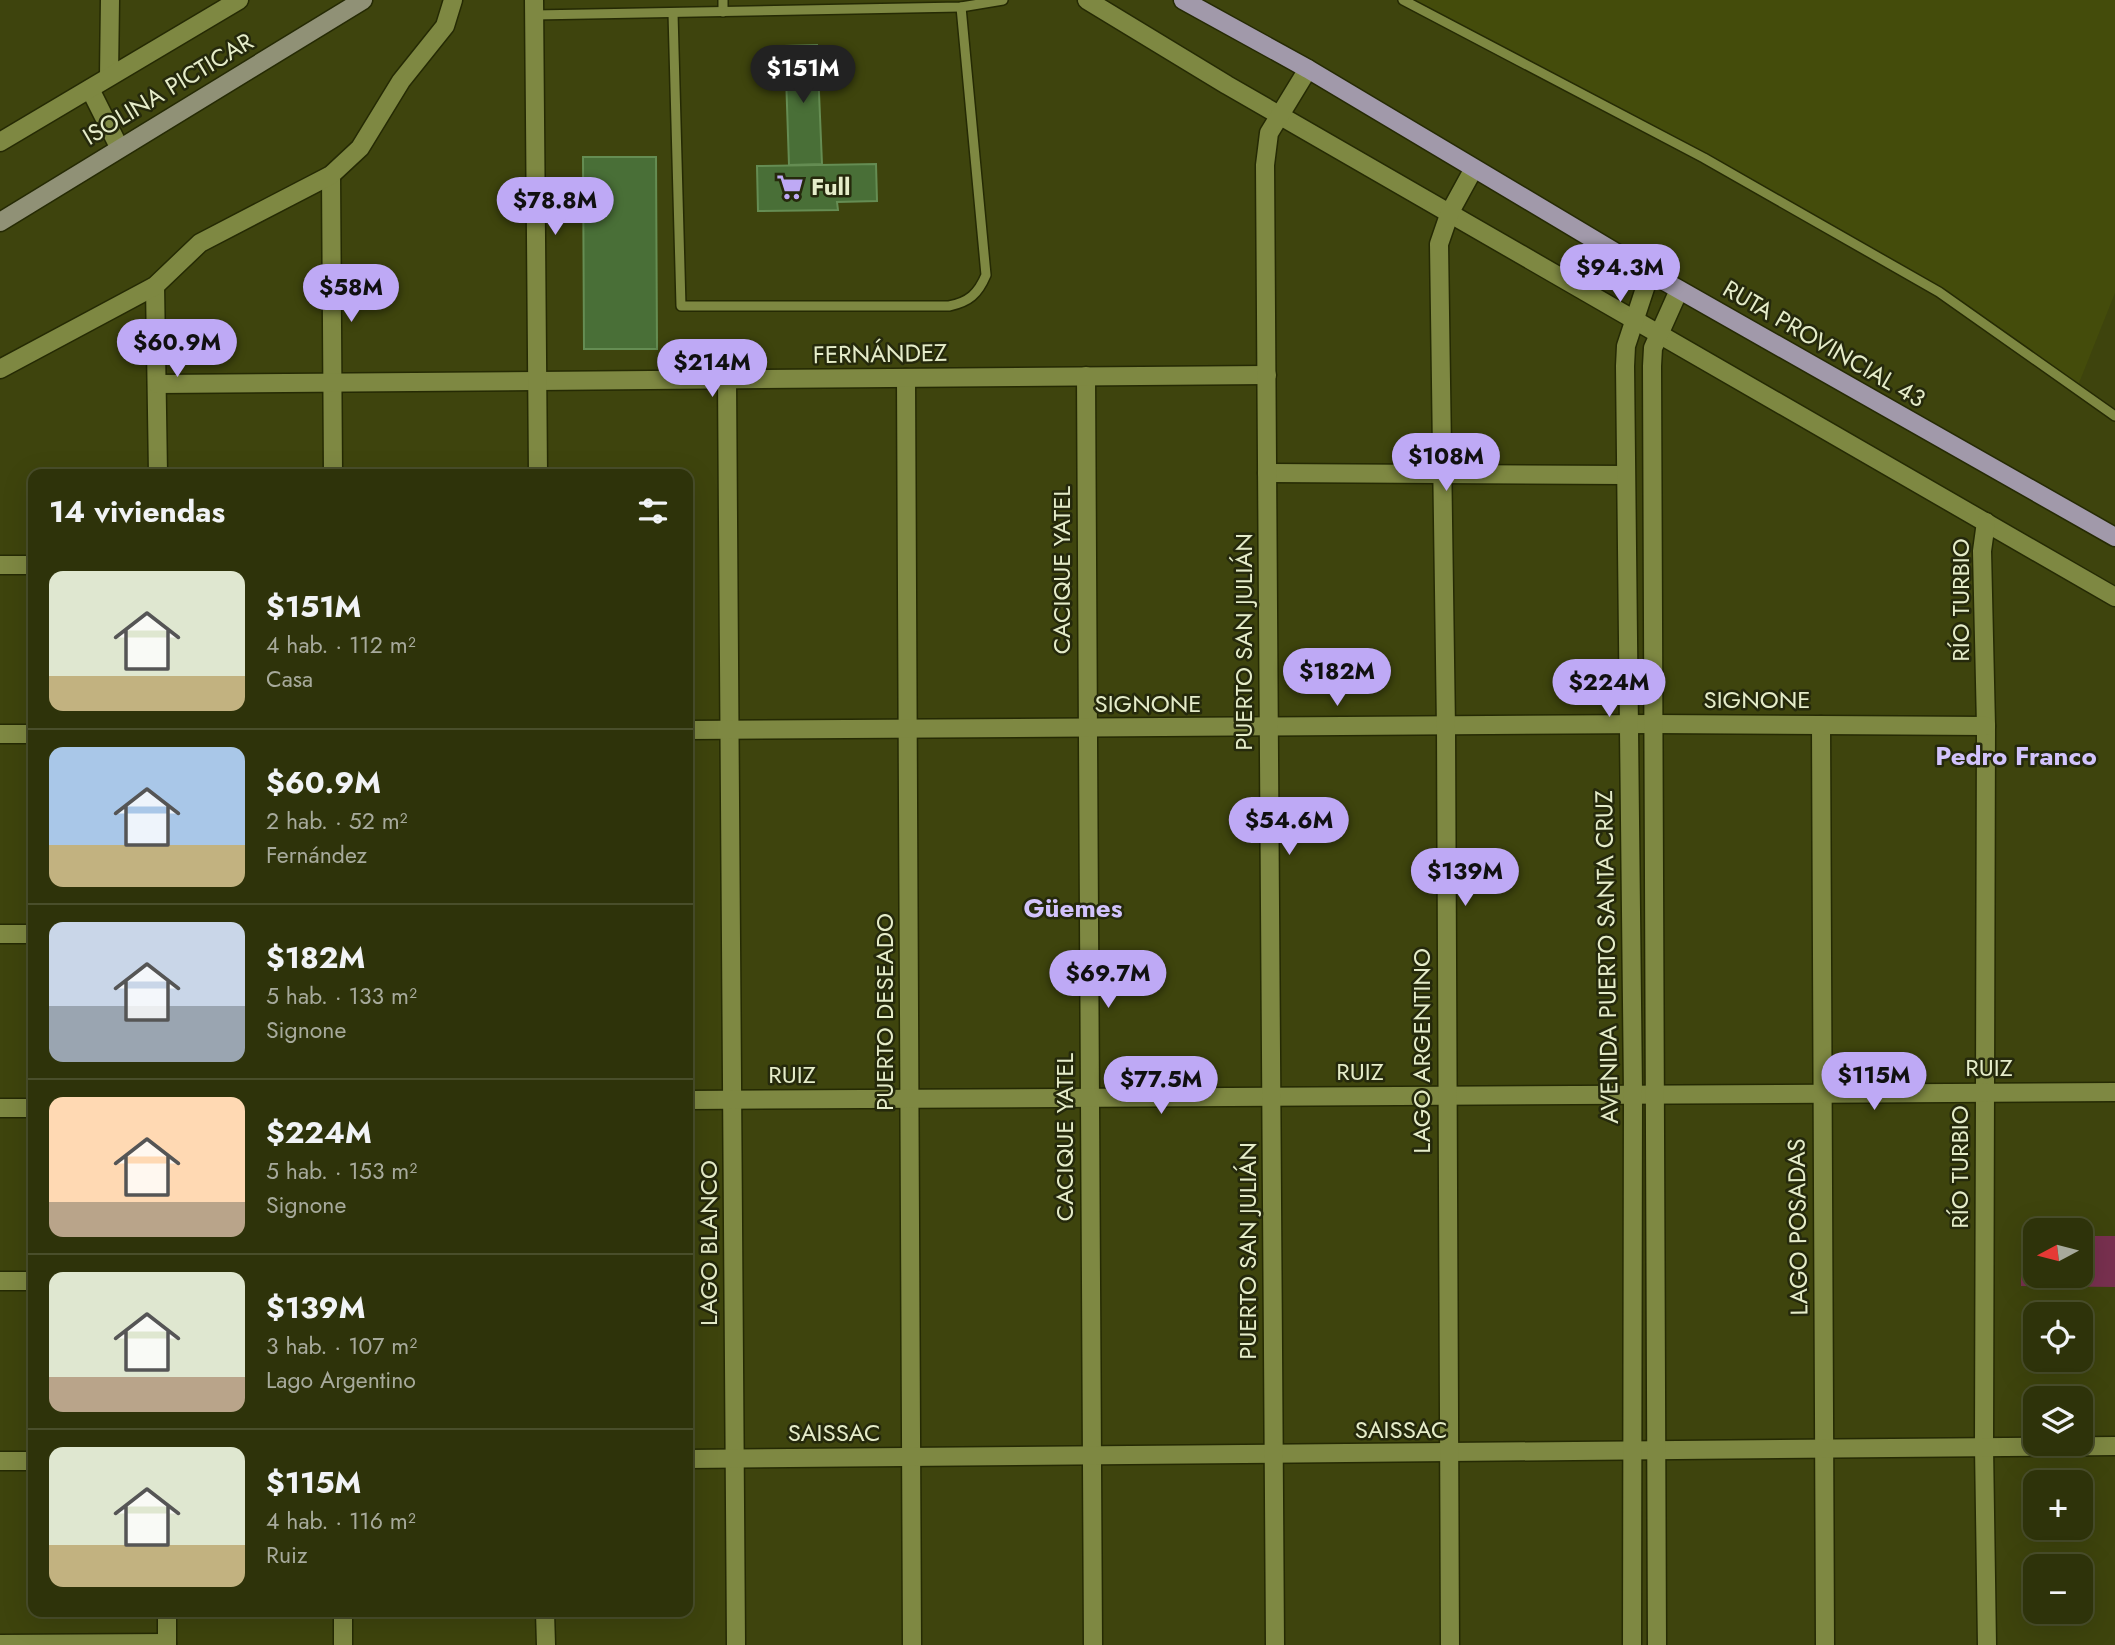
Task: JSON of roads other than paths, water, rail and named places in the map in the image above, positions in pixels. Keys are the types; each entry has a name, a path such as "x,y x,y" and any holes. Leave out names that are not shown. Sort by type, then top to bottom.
{"main road":[{"name":"ISOLINA PICTICAR","path":"0,222 363,0"},
{"name":"RUTA PROVINCIAL 43","path":"1183,0 1308,69 1473,170 1679,290 2115,537"}],"street":[{"path":"109,76 110,0"},
{"name":"ISOLINA PICTICAR","path":"0,142 239,0"},
{"path":"0,369 155,286 200,243 331,175 360,148 401,81 445,26 453,0"},
{"path":"1087,0 2115,597"},
{"path":"534,8 538,469"},
{"name":"PUERTO SAN JULIÁN","path":"1275,1645 1265,165 1269,134 1308,69"},
{"path":"90,89 119,147"},
{"name":"LAGO ARGENTINO","path":"1450,1645 1447,1454 1446,727 1439,244 1450,212 1473,170"},
{"path":"331,175 333,469"},
{"name":"AVENIDA PUERTO SANTA CRUZ","path":"1632,1645 1633,1093 1625,366 1626,346 1650,273"},
{"path":"155,286 158,469"},
{"name":"AVENIDA PUERTO SANTA CRUZ","path":"1657,1645 1652,366 1653,348 1679,290"},
{"name":"FERNÁNDEZ","path":"158,384 1267,375"},
{"name":"CACIQUE YATEL","path":"1086,376 1093,1645"},
{"name":"PUERTO DESEADO","path":"906,378 912,1645"},
{"name":"LAGO BLANCO","path":"727,379 736,1645"},
{"path":"1267,473 1625,475"},
{"name":"RÍO TURBIO","path":"1986,522 1982,551 1986,726 1984,1447 1987,1645"},
{"path":"0,565 28,565"},
{"name":"SIGNONE","path":"693,730 1653,724 1986,726"},
{"name":"LAGO POSADAS","path":"1821,725 1825,1645"},
{"path":"0,734 28,734"},
{"path":"0,934 28,934"},
{"name":"RUIZ","path":"693,1100 2115,1092"},
{"path":"0,1108 28,1108"},
{"path":"0,1281 28,1280"},
{"name":"SAISSAC","path":"693,1459 2115,1446"},
{"path":"0,1461 28,1461"},
{"path":"0,1644 167,1644 167,1617"},
{"path":"343,1617 343,1645"},
{"path":"545,1617 546,1645"}],"lane":[{"path":"723,0 723,12"},
{"path":"534,8 673,13 901,4 961,7 1003,0"},
{"path":"1403,0 1704,158 1939,292 2115,416"},
{"path":"673,13 681,306 949,306 963,303 979,292 986,275 961,7"}],"place":[{"name":"Full","path":"790,187"}],"district":[{"name":"Pedro Franco","path":"2016,756"},
{"name":"Güemes","path":"1073,908"}]}
